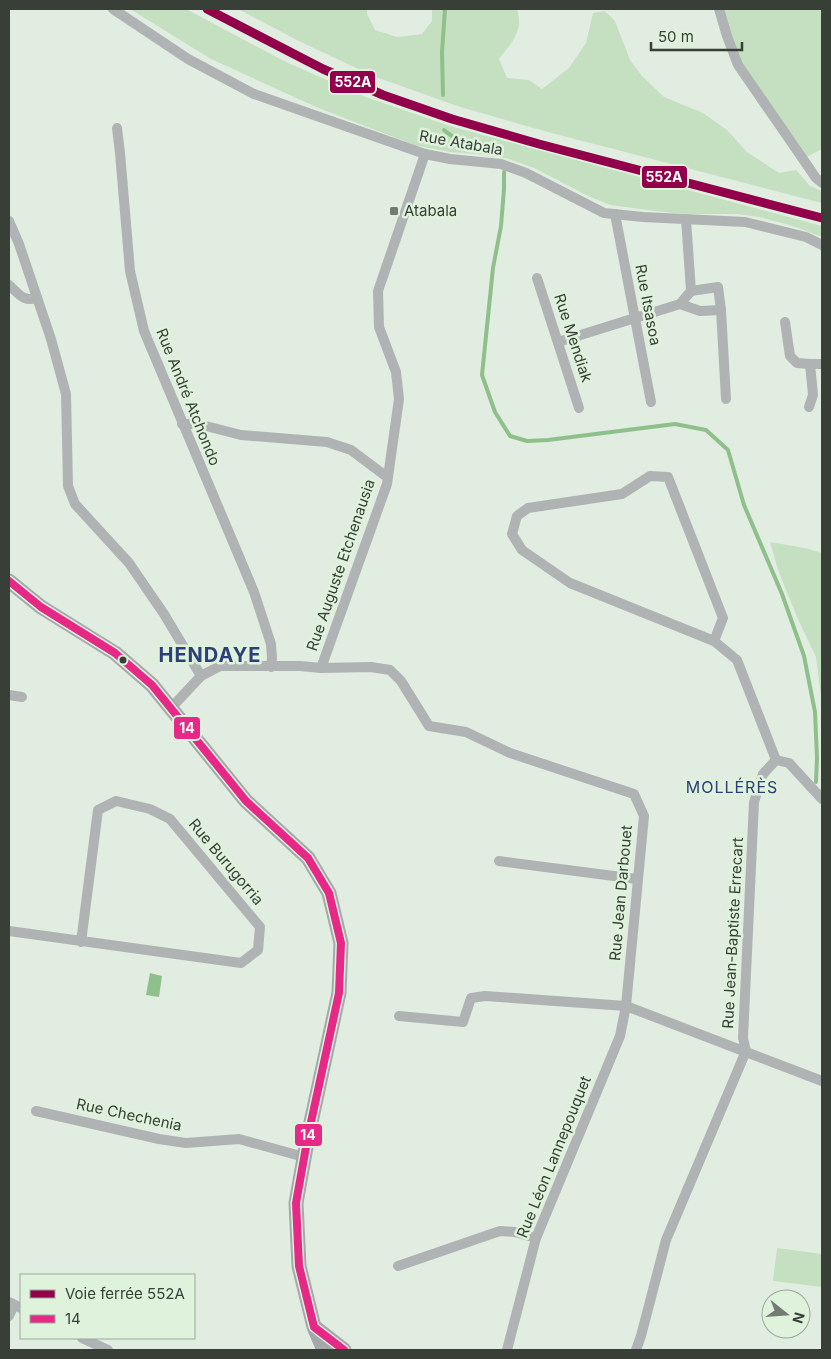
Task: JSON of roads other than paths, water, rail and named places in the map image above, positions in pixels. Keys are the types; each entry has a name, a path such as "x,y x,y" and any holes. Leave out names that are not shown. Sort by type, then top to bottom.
{"main road":[{"path":"9,581 41,607 115,653 152,685 246,801 308,858 329,893 341,943 339,993 308,1136 296,1203 299,1266 314,1327 324,1350"},
{"path":"314,1327 344,1350"}],"street":[{"name":"Rue Atabala","path":"113,9 188,59 254,94 424,154 450,159 501,164 526,173 604,213 745,222 806,237 822,245"},
{"path":"719,9 738,65 816,178 822,183"},
{"name":"Rue André Atchondo","path":"116,128 120,153 130,271 144,331 254,592 271,644 271,666"},
{"name":"Rue Auguste Etchenausia","path":"321,668 386,484 399,399 396,372 378,327 378,291 424,154"},
{"name":"Rue Itsasoa","path":"615,214 651,402"},
{"path":"686,219 691,291"},
{"path":"9,221 19,244 51,339 66,394 68,486 75,504 129,563 164,614 201,676"},
{"name":"Rue Mendiak","path":"537,278 579,408"},
{"path":"9,285 24,299 31,300 37,298"},
{"path":"558,342 680,304 691,291 718,287 726,399"},
{"path":"680,304 700,311 721,310"},
{"path":"785,322 790,356 797,363 822,364"},
{"path":"809,407 813,395 810,364"},
{"path":"182,424 198,424 241,435 327,442 351,450 387,477"},
{"path":"714,641 723,618 668,477 650,476 622,494 528,508 517,516 512,534 522,550 570,583 714,641 737,660 776,760 789,763 822,799"},
{"path":"171,708 201,676 220,666 321,668"},
{"name":"Rue Jean Darbouet","path":"321,668 371,667 390,670 401,681 430,726 466,732 510,753 634,794 644,816 626,1006"},
{"path":"9,695 22,697"},
{"name":"Rue Jean-Baptiste Errecart","path":"636,1350 666,1240 746,1051 743,1038 754,802 763,774 776,760"},
{"name":"Rue Burugorria","path":"9,931 81,942 241,963 258,950 260,928 170,819 150,809 116,801 98,810 81,942"},
{"path":"499,861 638,879"},
{"path":"399,1016 463,1022 471,998 485,996 626,1006 822,1081"},
{"name":"Rue Léon Lannepouquet","path":"507,1350 536,1238 620,1036 626,1006"},
{"name":"Rue Chechenia","path":"36,1111 159,1139 186,1142 239,1140 304,1157"},
{"path":"398,1266 500,1231 515,1232 536,1238"},
{"path":"9,1316 15,1305"},
{"path":"84,1339 108,1350"}],"waterway":[{"path":"443,95 442,52 445,9"},
{"path":"444,130 463,141 487,146 495,153"},
{"path":"504,172 501,226 493,268 482,375 495,412 510,436 527,441 675,424 706,430 728,450 744,505 782,594 804,656 815,712 816,782"}],"rail line":[{"name":"552A","path":"207,9 323,69 383,95 452,119 539,144 822,218"}],"place":[{"name":"Atabala","path":"394,211"}],"district":[{"name":"HENDAYE","path":"210,655"},
{"name":"MOLLÉRÈS","path":"732,787"}]}
